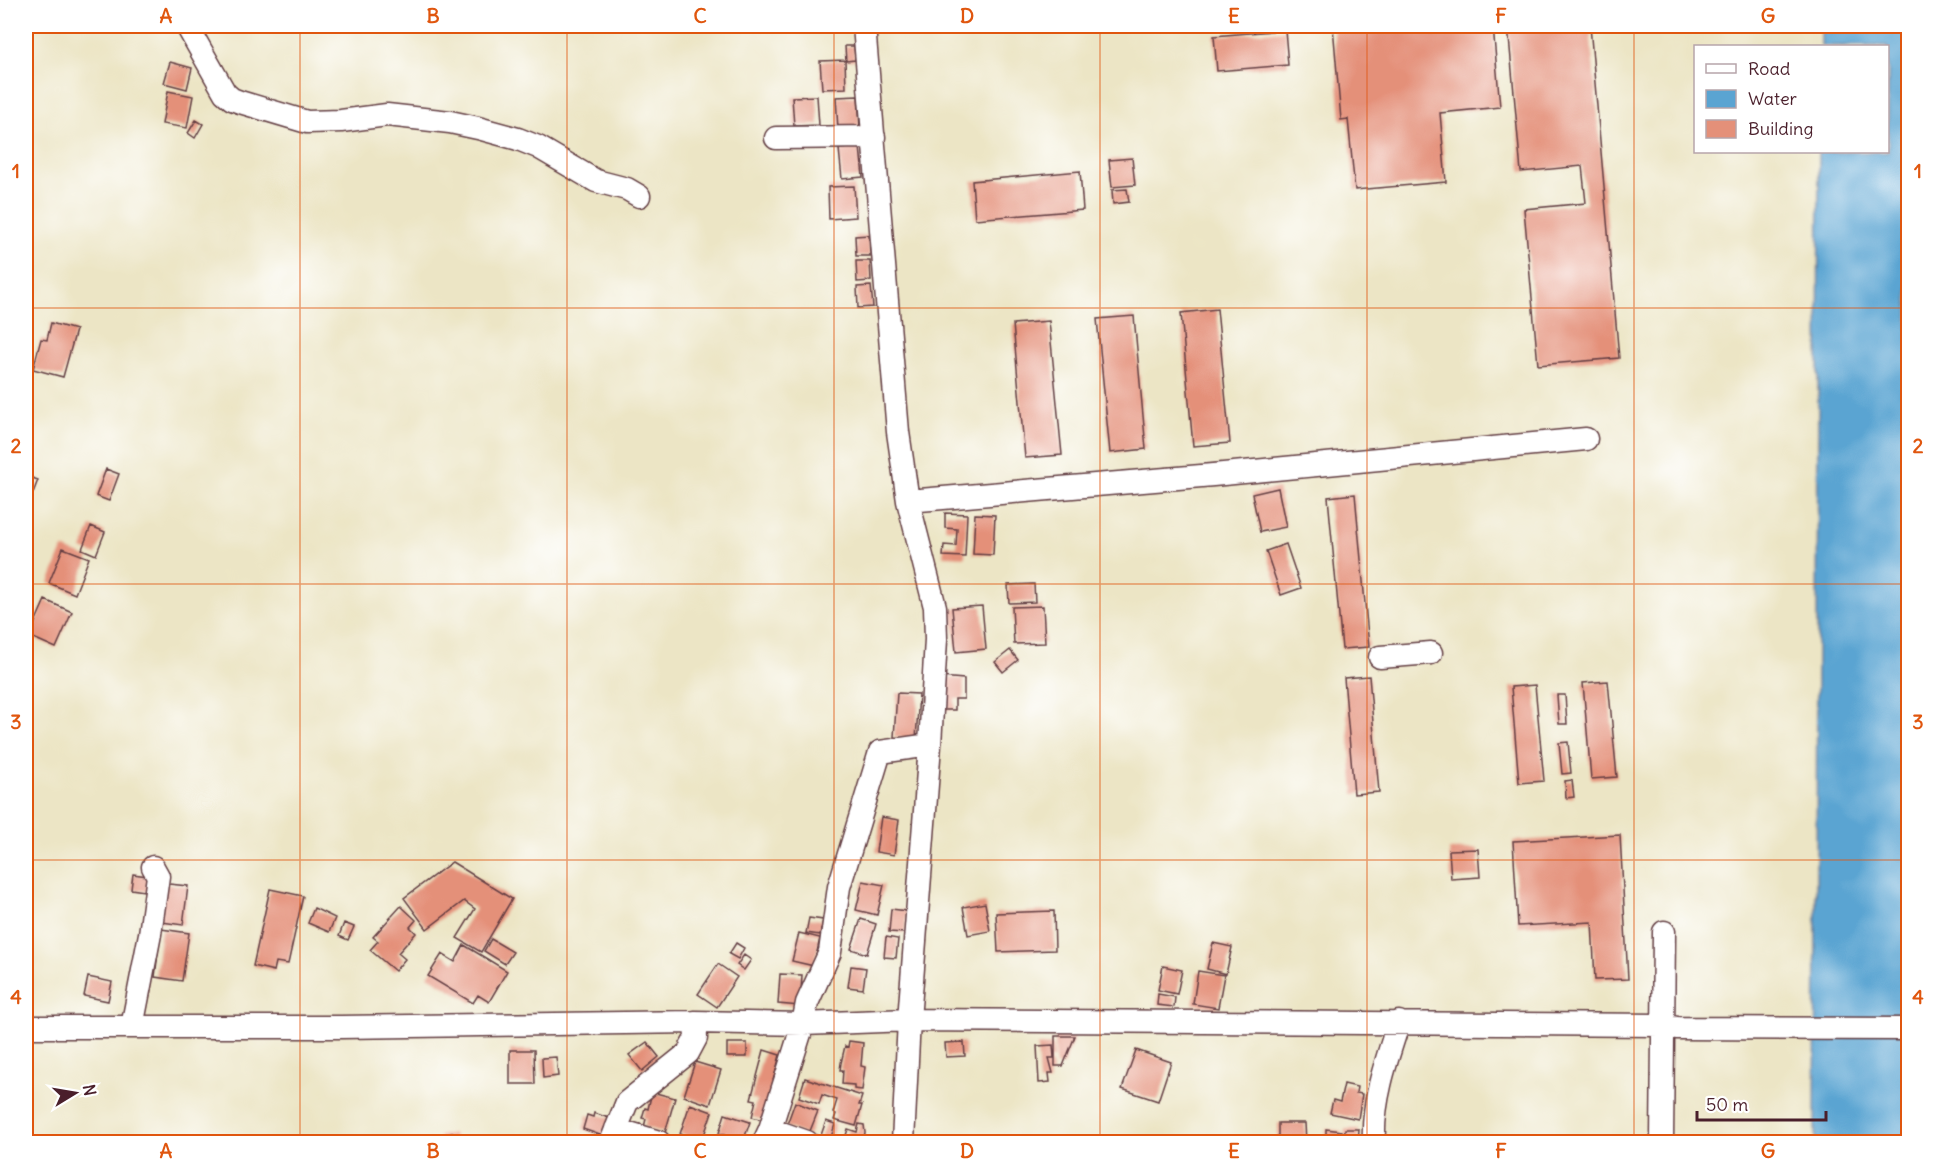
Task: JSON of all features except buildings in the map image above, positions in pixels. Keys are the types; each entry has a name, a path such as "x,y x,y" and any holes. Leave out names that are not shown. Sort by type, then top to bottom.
{"street":[{"path":"187,26 225,93 232,99 307,122 341,121 387,115 459,124 518,139 538,147 596,181 627,189 639,196"},
{"path":"864,26 898,432 908,501 929,576 935,607 936,639 930,745 909,1020 903,1143"},
{"path":"776,138 874,136"},
{"path":"908,501 1213,475 1586,439"},
{"path":"1380,657 1431,653"},
{"path":"807,1143 767,1136 803,1024 807,1003 830,952 839,887 880,752 930,745"},
{"path":"132,1027 150,934 158,876 153,867"},
{"path":"1662,1143 1669,1026 1664,993 1664,932"},
{"path":"26,1027 341,1027 695,1022 803,1024 909,1020 1399,1022 1908,1029"},
{"path":"659,1143 614,1136 627,1102 688,1053 696,1038 695,1022"},
{"path":"1374,1143 1373,1126 1382,1070 1399,1022"}],"water":[{"path":"1821,26 1908,26 1908,1142 1815,1142 1819,153 1889,153 1889,45 1821,45"}]}
